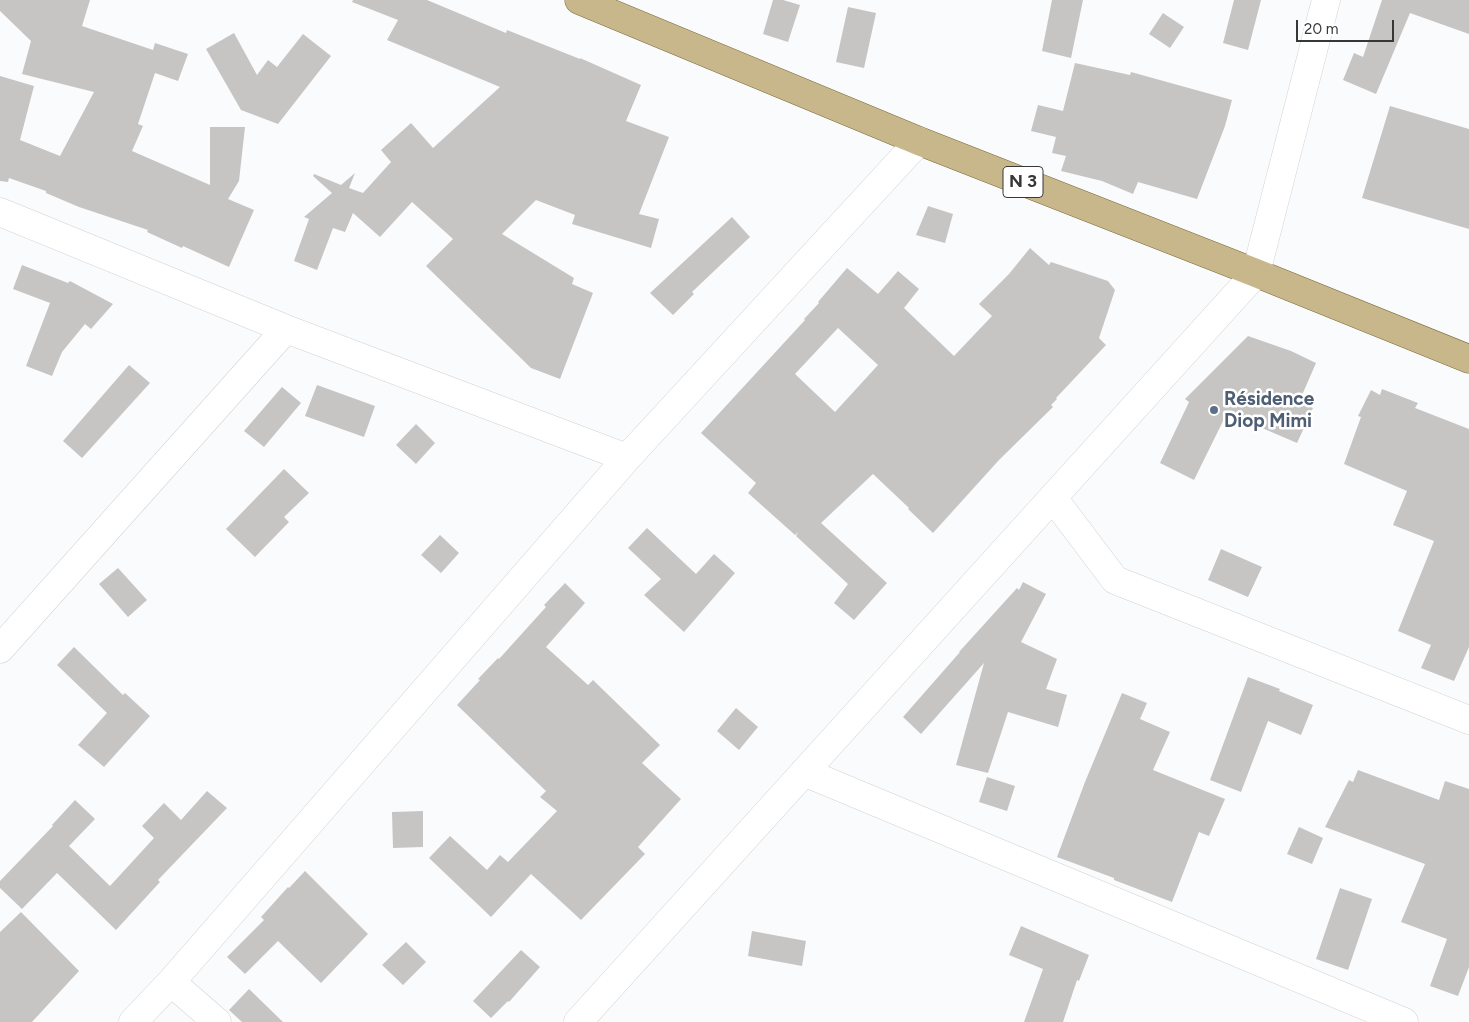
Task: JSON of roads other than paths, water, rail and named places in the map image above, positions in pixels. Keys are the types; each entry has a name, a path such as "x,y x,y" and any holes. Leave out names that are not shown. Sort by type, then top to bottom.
{"main road":[{"name":"N 3","path":"579,0 919,141 1256,273 1469,360"}],"street":[{"path":"583,1021 804,772 1256,273 1326,0"},
{"path":"133,1022 171,982 627,458 919,141"},
{"path":"0,212 286,329 627,458"},
{"path":"0,649 286,329"},
{"path":"1053,498 1115,580 1469,720"},
{"path":"804,772 1404,1022"},
{"path":"171,982 217,1022"}],"place":[{"name":"Résidence Diop Mimi","path":"1214,410"}]}
